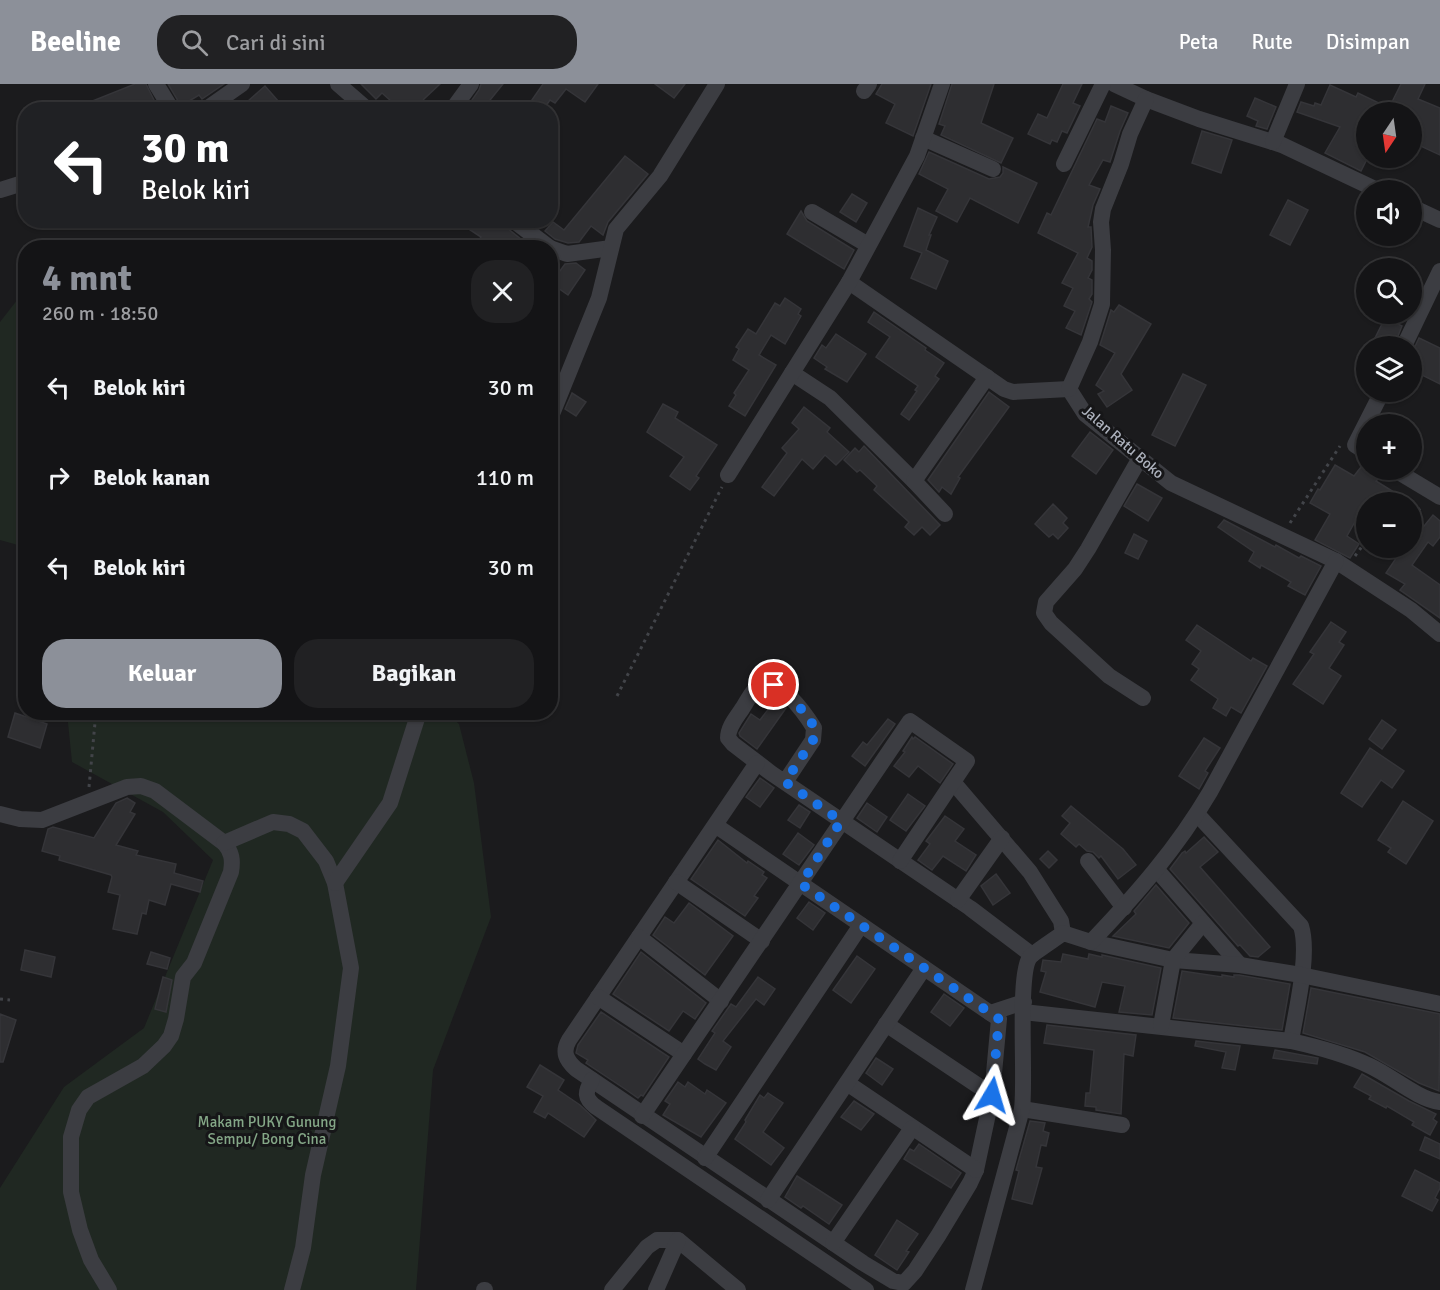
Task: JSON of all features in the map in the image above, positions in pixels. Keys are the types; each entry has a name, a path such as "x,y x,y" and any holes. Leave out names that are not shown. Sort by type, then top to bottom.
{"street":[{"path":"156,84 167,102"},
{"path":"216,102 242,84"},
{"path":"338,84 359,102"},
{"path":"458,102 471,84"},
{"path":"558,399 599,298 616,230 660,176 717,84"},
{"path":"728,475 849,282 911,168 942,84"},
{"path":"1064,164 1102,84"},
{"path":"1114,84 1199,119 1273,142 1356,180"},
{"path":"1273,142 1297,84"},
{"path":"849,282 1008,391 1069,389 1090,342 1102,304 1101,222 1103,209 1130,134 1146,99"},
{"path":"923,138 993,169"},
{"path":"0,190 18,184"},
{"path":"812,212 868,245"},
{"path":"1422,212 1440,220"},
{"path":"524,228 539,240"},
{"path":"558,251 567,254 611,248"},
{"path":"1409,336 1440,271"},
{"path":"792,372 830,398 945,514"},
{"path":"914,481 987,377"},
{"name":"Jalan Ratu Boko","path":"1069,389 1085,414 1171,483 1336,561 1412,610 1440,634"},
{"path":"1140,458 1075,569 1046,602 1044,613 1051,623 1109,676 1143,698"},
{"path":"1412,480 1440,497"},
{"path":"1091,942 1157,870 1197,814 1336,561"},
{"path":"785,782 813,740 815,732 811,723 787,694 774,685 764,684 756,688 730,728 728,735 733,744 757,763 958,900 1032,955"},
{"path":"335,883 390,803 416,720"},
{"path":"642,1116 910,721 967,761 900,861"},
{"path":"715,825 999,1019 992,1095 976,1170 938,1236 915,1271 904,1283 893,1281 833,1243 642,1116 570,1064 565,1051 569,1040 757,763"},
{"path":"953,782 1002,838 1036,882 1061,921 1063,933"},
{"path":"0,814 20,819 42,820 127,787 141,786 155,791 224,843 231,854 233,863 231,872 194,963 183,977 171,1036 143,1066 88,1097 79,1110 71,1137 73,1202 91,1260 109,1290"},
{"path":"1197,814 1301,926 1304,943 1291,1041"},
{"path":"224,843 273,822 289,824 303,831 326,861 335,883 351,968 338,1066 313,1175 303,1248 292,1290"},
{"path":"958,900 1002,838"},
{"path":"1089,861 1124,908"},
{"path":"1157,870 1240,966"},
{"path":"676,882 762,941"},
{"path":"1161,1026 1173,960 1203,923"},
{"path":"705,1158 861,925"},
{"path":"1063,933 1091,942 1173,960 1240,966 1301,975 1440,1004"},
{"path":"973,1290 1022,1109 1024,976 1027,964 1032,955 1063,933"},
{"path":"639,937 721,1001"},
{"path":"768,1200 924,968"},
{"path":"598,998 684,1054"},
{"path":"990,1013 1023,1007 1291,1041 1325,1048 1352,1058 1371,1066 1427,1099 1440,1102"},
{"path":"886,1024 992,1095"},
{"path":"592,1080 586,1095 596,1107 866,1290"},
{"path":"846,1083 976,1170"},
{"path":"1022,1109 1122,1125"},
{"path":"833,1243 912,1128"},
{"path":"612,1290 653,1242 663,1239 678,1240 738,1290"},
{"path":"656,1290 678,1240"}],"path":[{"path":"1283,535 1338,447 1349,443 1356,446"},
{"path":"617,696 728,475"},
{"path":"88,801 95,720"},
{"path":"0,999 10,1000"}],"green space":[{"path":"18,299 18,545 0,540 0,322"},
{"name":"Makam PUKY Gunung Sempu/ Bong Cina","path":"68,720 455,720 459,724 474,783 491,917 433,1070 416,1290 0,1290 0,1188 64,1087 144,1028 213,860 163,812 72,762"}],"building":[{"path":"135,84 146,84 155,102 90,102"},
{"path":"168,84 224,84 202,99 199,95 188,102 179,102"},
{"path":"361,84 440,84 422,102 392,102 382,93 376,99"},
{"path":"481,84 503,84 488,102 471,102"},
{"path":"543,84 598,84 585,102 566,89 556,102 550,100 549,102 531,102"},
{"path":"655,84 685,84 674,98"},
{"path":"882,84 931,84 913,136 886,123 895,104 876,94"},
{"path":"952,84 994,84 981,123 1013,138 1001,163 941,135 945,126 939,124"},
{"path":"1063,84 1082,84 1073,103 1080,106 1067,133 1062,131 1057,142 1052,140 1050,144 1028,134 1038,114 1047,118"},
{"path":"1401,84 1425,84 1418,99 1440,108 1440,155 1422,147 1422,102 1392,102"},
{"path":"1330,85 1356,97 1358,93 1377,102 1356,102 1356,168 1362,168 1361,171 1325,153 1340,127 1297,112 1301,102 1314,106 1315,103 1321,105"},
{"path":"265,86 279,102 247,102"},
{"path":"1255,98 1276,107 1267,129 1256,126 1258,121 1247,116"},
{"path":"1111,106 1128,113 1110,162 1103,160 1089,185 1100,189 1093,205 1088,227 1091,227 1092,247 1087,258 1092,261 1092,270 1088,278 1092,280 1092,294 1089,299 1092,302 1081,335 1066,328 1075,311 1064,306 1073,288 1062,283 1078,253 1038,233 1047,213 1051,215 1097,119 1105,122"},
{"path":"1202,131 1232,140 1221,173 1192,163"},
{"path":"929,152 989,179 1000,177 1003,167 1037,183 1018,223 970,198 957,222 936,211 948,189 919,174"},
{"path":"625,156 648,174 608,222 603,235 591,226 579,242 568,243 555,239 545,231 548,228 558,228 558,226 564,230"},
{"path":"852,194 867,203 856,222 840,212"},
{"path":"1288,200 1308,210 1290,245 1270,235"},
{"path":"918,208 937,217 929,235 931,235 926,250 948,261 936,289 911,278 922,253 904,246"},
{"path":"801,211 807,221 854,250 844,269 787,234"},
{"path":"467,228 507,228 522,240 479,240 481,237"},
{"path":"576,263 585,270 568,295 558,288 558,274 565,264"},
{"path":"785,298 801,309 798,314 801,316 785,344 771,335 759,355 776,365 745,416 729,406 736,395 734,393 749,370 733,360 739,349 736,347 748,329 756,334 775,303 780,306"},
{"path":"1119,305 1151,324 1121,374 1132,390 1107,407 1098,394 1104,391 1096,385 1115,353 1100,345 1111,310 1114,312"},
{"path":"874,312 944,363 935,376 939,379 909,420 901,414 918,386 876,357 890,337 868,322"},
{"path":"1382,324 1402,326 1398,336 1376,336"},
{"path":"836,334 866,354 847,382 825,369 827,367 814,358 822,345 826,348"},
{"path":"1422,339 1440,348 1440,384 1422,375"},
{"path":"1183,374 1206,385 1175,446 1152,435"},
{"path":"989,392 1009,407 958,477 960,478 951,494 942,487 939,492 928,480"},
{"path":"572,393 586,402 576,416 565,409"},
{"path":"663,404 678,412 675,418 717,445 696,476 699,478 690,490 670,476 684,457 647,432"},
{"path":"804,407 830,428 827,432 849,452 836,465 825,455 813,469 802,459 774,496 762,487 787,453 782,448 799,429 792,423"},
{"path":"1090,432 1113,450 1096,474 1072,456"},
{"path":"864,446 940,525 930,535 922,527 914,535 905,527 909,522 874,490 877,486 860,470 857,472 844,460 855,448 859,452"},
{"path":"1335,465 1354,476 1356,473 1356,480 1377,480 1394,492 1356,492 1356,520 1347,536 1356,542 1356,549 1350,558 1315,540 1330,514 1310,503 1318,489 1320,490"},
{"path":"1137,484 1162,498 1148,521 1124,506"},
{"path":"1053,504 1067,518 1063,523 1068,528 1058,539 1053,534 1049,537 1035,524"},
{"path":"1433,515 1440,521 1440,537 1433,546 1428,542 1422,551 1422,529"},
{"path":"1224,520 1275,547 1276,545 1299,558 1301,556 1321,566 1305,595 1288,586 1291,582 1249,561 1254,552 1218,527"},
{"path":"1134,534 1147,541 1138,559 1125,553"},
{"path":"1396,558 1417,558 1412,565 1440,585 1440,618 1400,590 1405,584 1386,573"},
{"path":"1331,622 1346,632 1339,642 1344,645 1329,668 1341,676 1323,704 1293,684 1314,654 1310,652"},
{"path":"1197,625 1251,661 1253,658 1267,666 1241,713 1231,707 1226,716 1213,708 1218,699 1191,680 1199,669 1192,664 1201,651 1186,640"},
{"path":"776,699 786,708 757,749 739,733 751,714 760,720"},
{"path":"15,713 18,714 18,720 35,720 47,724 40,748 8,737"},
{"path":"888,719 895,724 865,766 852,756 863,742 867,745"},
{"path":"1382,720 1396,730 1382,749 1369,739"},
{"path":"912,737 953,764 940,783 918,766 909,777 894,766 905,752 903,751"},
{"path":"1204,738 1220,748 1205,771 1208,773 1199,789 1179,776"},
{"path":"1370,748 1404,771 1392,788 1381,780 1362,807 1341,793"},
{"path":"760,778 774,788 760,807 746,797"},
{"path":"908,794 925,806 906,831 890,820"},
{"path":"127,798 135,803 130,812 135,814 116,845 138,851 136,855 176,864 174,873 203,881 200,892 171,884 165,905 149,900 146,914 142,913 137,934 113,929 120,895 108,892 111,875 59,860 60,856 42,851 48,829 53,827 94,838 116,803"},
{"path":"1403,801 1433,821 1406,864 1388,852 1391,848 1378,840"},
{"path":"867,803 887,817 877,832 857,818"},
{"path":"799,805 810,812 800,828 788,820"},
{"path":"1071,806 1123,849 1136,865 1118,879 1101,856 1099,858 1079,844 1076,847 1061,834 1070,823 1062,816"},
{"path":"945,816 964,829 955,841 976,855 966,871 943,856 932,870 918,860 930,844 926,841"},
{"path":"798,833 814,845 799,865 783,854"},
{"path":"1204,837 1218,852 1200,867 1270,947 1258,957 1250,956 1240,945 1238,946 1170,869 1182,853 1185,851 1186,853"},
{"path":"718,840 747,863 748,861 764,872 762,875 767,878 754,896 758,898 745,916 691,879"},
{"path":"1048,851 1057,860 1049,868 1040,859"},
{"path":"996,874 1010,893 993,905 981,886"},
{"path":"1156,885 1189,923 1169,948 1113,936 1136,914 1134,911"},
{"path":"809,902 825,913 813,930 797,918"},
{"path":"689,903 733,936 705,975 653,935 665,917 674,923"},
{"path":"25,950 55,957 51,977 21,970"},
{"path":"151,952 170,958 167,969 147,964"},
{"path":"641,952 706,1003 695,1019 683,1011 669,1031 613,994"},
{"path":"1063,954 1088,959 1089,954 1102,957 1102,955 1161,968 1152,1015 1119,1012 1125,986 1102,982 1095,1007 1040,992 1046,972 1041,971 1043,960 1061,962"},
{"path":"857,956 875,969 851,1003 833,990"},
{"path":"1182,971 1222,977 1222,975 1234,977 1234,975 1239,975 1290,984 1282,1030 1173,1018"},
{"path":"163,977 172,980 166,1012 155,1009"},
{"path":"758,977 775,989 764,1005 756,999 723,1041 731,1047 716,1070 698,1059 715,1033 712,1031 731,1004 736,1007"},
{"path":"1311,988 1440,1014 1439,1091 1419,1083 1365,1052 1303,1033"},
{"path":"944,994 964,1008 950,1026 931,1012"},
{"path":"601,1012 669,1057 643,1096 638,1098 586,1063 588,1060 576,1053 578,1045"},
{"path":"0,1014 16,1020 3,1062 0,1062"},
{"path":"1047,1025 1136,1035 1133,1056 1124,1054 1121,1114 1085,1106 1086,1093 1090,1093 1094,1050 1044,1043"},
{"path":"1196,1041 1240,1046 1235,1070 1222,1068 1226,1052 1195,1046"},
{"path":"1275,1050 1318,1058 1317,1064 1273,1058"},
{"path":"876,1058 893,1069 882,1085 866,1073"},
{"path":"540,1065 564,1080 558,1090 580,1105 596,1120 584,1137 548,1113 545,1118 534,1112 543,1096 527,1087"},
{"path":"1362,1074 1436,1114 1433,1119 1437,1122 1430,1135 1412,1125 1414,1122 1387,1106 1386,1108 1369,1099 1371,1096 1354,1087"},
{"path":"678,1082 685,1087 688,1082 705,1094 707,1090 726,1103 701,1137 663,1115 670,1104 665,1101"},
{"path":"768,1093 783,1103 763,1132 784,1148 771,1165 735,1139 760,1095 764,1098"},
{"path":"854,1101 874,1114 861,1130 841,1117"},
{"path":"1030,1121 1045,1123 1043,1131 1049,1133 1046,1146 1041,1145 1036,1167 1042,1168 1032,1204 1012,1199 1019,1171 1016,1170"},
{"path":"1425,1137 1440,1144 1440,1159 1420,1150"},
{"path":"919,1144 961,1173 951,1188 904,1159 910,1149 914,1151"},
{"path":"1415,1170 1440,1183 1435,1198 1438,1200 1432,1211 1402,1196"},
{"path":"797,1176 842,1205 829,1224 785,1197"},
{"path":"897,1220 918,1234 897,1270 875,1255"}],"route":[{"path":"774,685 787,694 811,723 815,732 813,740 785,782 841,821 801,884 999,1019 992,1095"}]}
